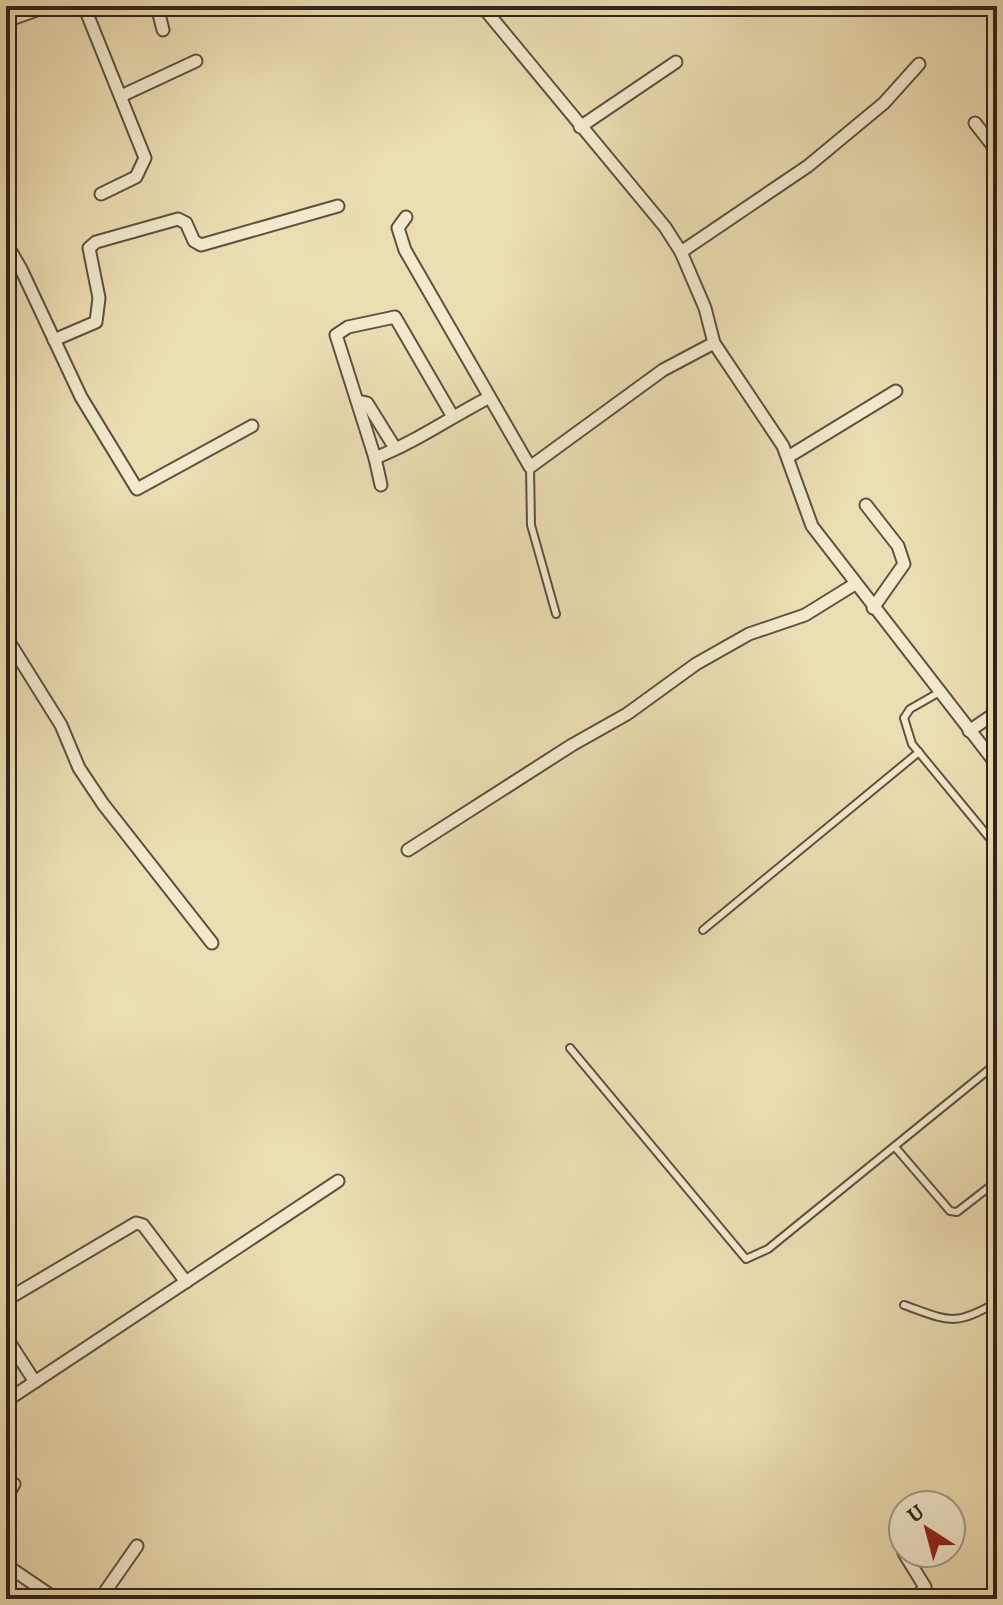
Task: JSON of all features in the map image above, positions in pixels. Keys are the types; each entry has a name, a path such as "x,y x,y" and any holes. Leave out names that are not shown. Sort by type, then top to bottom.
{"street":[{"path":"6,21 48,6"},
{"path":"84,6 145,158 136,177 101,194"},
{"path":"157,6 163,30"},
{"path":"482,6 626,179 681,252 705,308 714,343 788,457 812,526 938,693 997,765"},
{"path":"121,96 196,61"},
{"path":"580,127 676,62"},
{"path":"681,252 808,166 884,103 919,64"},
{"path":"975,123 997,151"},
{"path":"54,340 96,322 99,298 89,253 96,242 178,219 186,223 194,241 201,245 338,206"},
{"path":"406,217 398,228 405,250 530,467 663,370 714,343"},
{"path":"6,237 8,250 81,397 137,489 252,426"},
{"path":"997,303 994,315 997,319"},
{"path":"381,485 336,335 348,327 393,316 399,320 453,417"},
{"path":"788,457 896,391"},
{"path":"375,458 488,398"},
{"path":"358,401 367,403 395,448"},
{"path":"866,505 898,546 904,564 873,608"},
{"path":"408,850 572,745 627,714 696,664 749,634 805,615 855,584"},
{"path":"6,637 61,725 79,768 103,804 212,943"},
{"path":"969,731 997,712"},
{"path":"6,1401 338,1181"},
{"path":"6,1300 136,1223 143,1225 186,1282"},
{"path":"6,1337 35,1382"},
{"path":"6,1499 14,1484"},
{"path":"100,1599 137,1546"},
{"path":"6,1565 56,1599"},
{"path":"914,1569 925,1587 915,1599"}],"lane":[{"path":"530,467 531,525 556,614"},
{"path":"938,693 910,709 904,718 912,744 997,847"},
{"path":"703,930 919,752"},
{"path":"570,1048 746,1259 768,1249 997,1063"},
{"path":"895,1147 950,1211 957,1212 997,1181"},
{"path":"904,1305 944,1319 963,1321 997,1302"}]}
